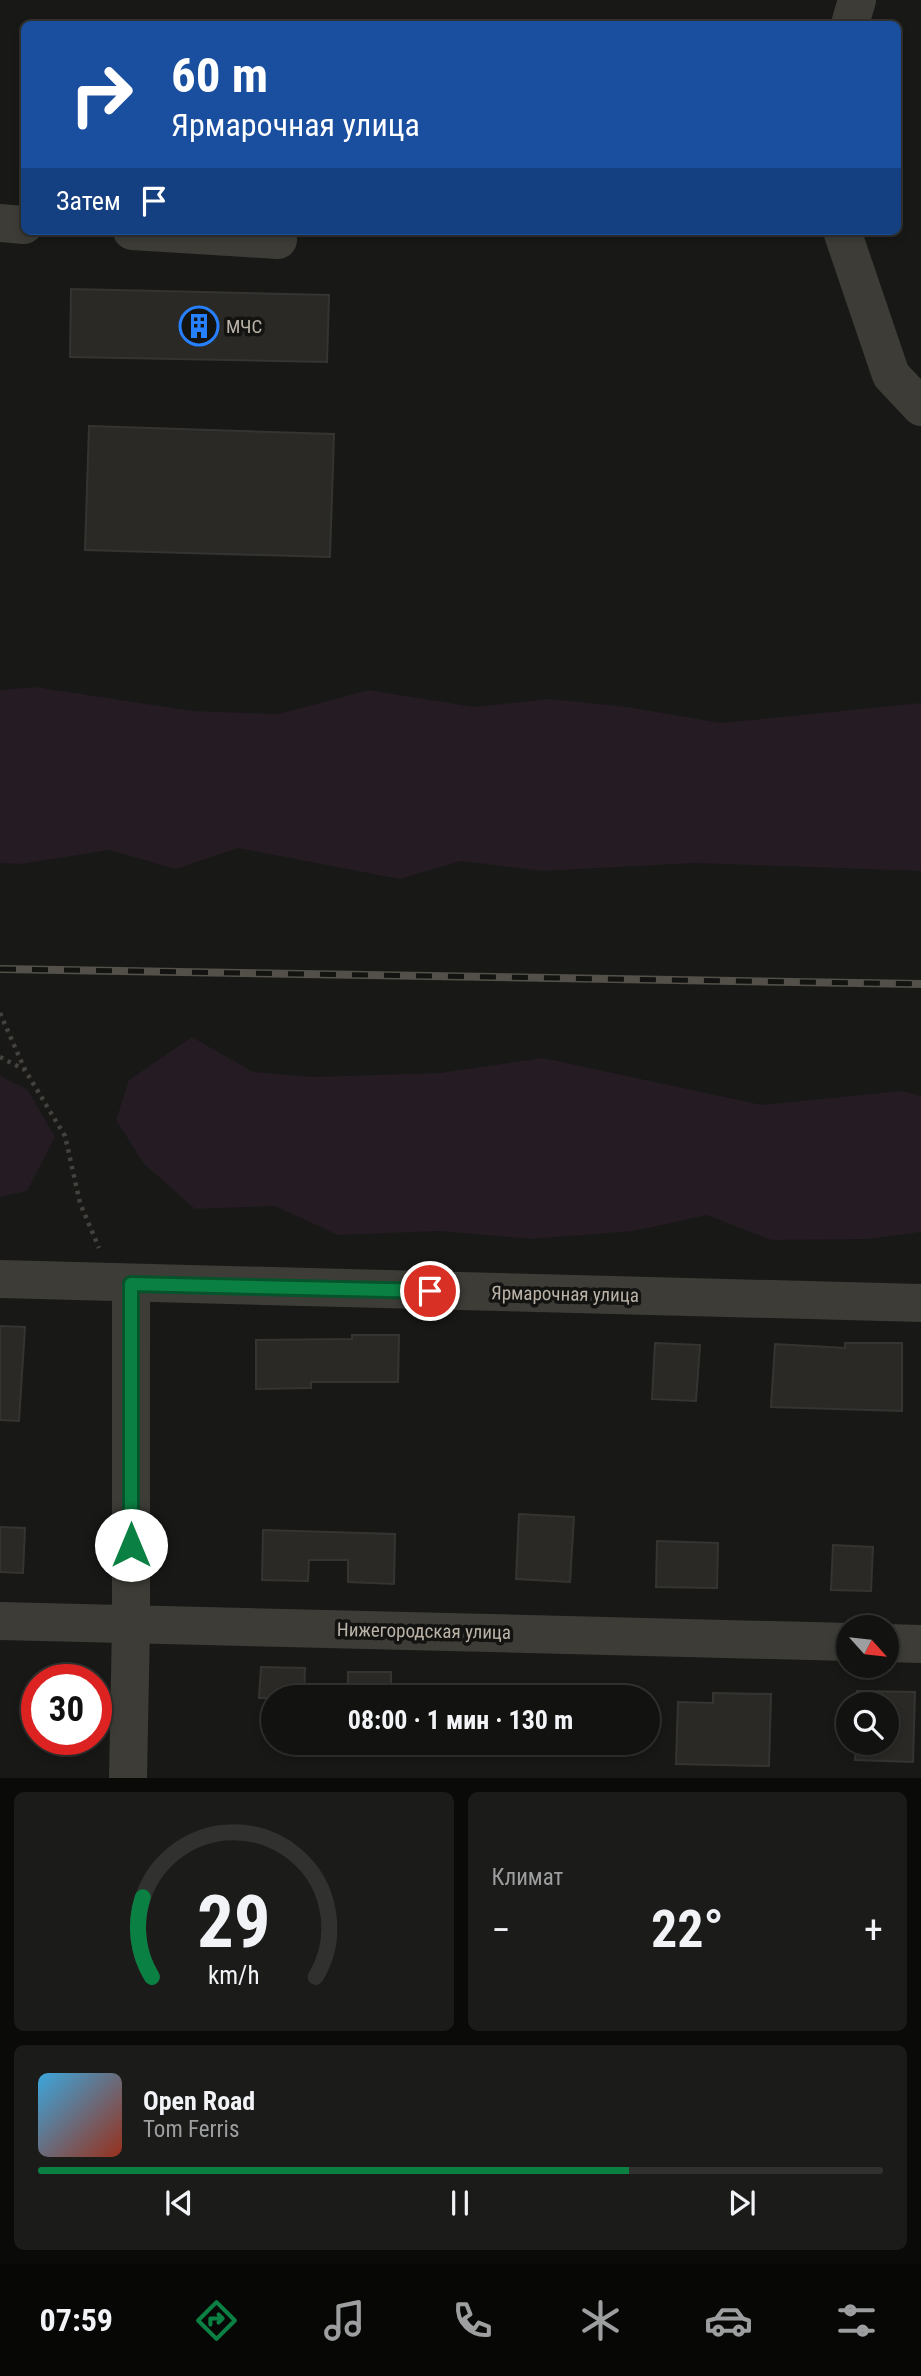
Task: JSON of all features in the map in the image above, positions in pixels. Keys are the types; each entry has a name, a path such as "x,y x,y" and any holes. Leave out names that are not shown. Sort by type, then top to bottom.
{"street":[{"path":"851,21 858,0"},
{"path":"0,223 21,225"},
{"path":"197,235 278,240"},
{"path":"843,235 891,375 921,408"},
{"name":"Ярмарочная улица","path":"0,1279 921,1303"},
{"path":"128,1777 131,1284"},
{"name":"Нижегородская улица","path":"0,1621 836,1642"},
{"path":"900,1643 921,1644"}],"path":[{"path":"0,1013 25,1070 65,1136 80,1203 102,1255 131,1284"},
{"path":"0,1057 25,1070"}],"shaded area":[{"path":"35,687 193,711 279,714 368,690 474,707 550,699 627,707 721,723 921,703 921,871 695,863 543,871 461,861 399,879 238,848 176,869 109,850 21,864 0,863 0,690"},
{"path":"192,1037 253,1072 312,1077 440,1073 543,1058 762,1105 901,1091 921,1096 921,1232 868,1239 771,1240 707,1215 634,1231 531,1239 441,1231 338,1235 275,1206 195,1209 144,1164 116,1120 129,1080"},
{"path":"0,1076 27,1089 55,1137 27,1191 0,1197"}],"building":[{"name":"МЧС","path":"71,289 329,295 327,362 70,357"},
{"path":"89,426 334,434 330,557 85,550"},
{"path":"0,1326 25,1327 19,1421 0,1420"},
{"path":"352,1335 399,1335 398,1382 311,1382 311,1388 256,1389 256,1340 352,1339"},
{"path":"655,1343 700,1345 696,1401 652,1399"},
{"path":"845,1343 902,1343 902,1411 771,1407 775,1344 845,1348"},
{"path":"519,1514 574,1517 570,1582 516,1579"},
{"path":"0,1527 25,1528 23,1573 0,1572"},
{"path":"263,1530 395,1534 394,1584 348,1582 348,1560 309,1560 308,1581 262,1580"},
{"path":"657,1541 718,1543 717,1588 656,1587"},
{"path":"833,1545 873,1547 871,1591 831,1590"},
{"path":"261,1667 305,1668 304,1685 261,1685 259,1698"},
{"path":"348,1672 391,1672 391,1685 348,1685"},
{"path":"857,1691 915,1692 913,1762 855,1760 855,1755 899,1755 899,1692"},
{"path":"713,1693 771,1694 769,1766 676,1764 678,1702 713,1703"}],"railway":[{"path":"0,969 921,984"}],"place":[{"name":"МЧС","path":"199,326"}],"route":[{"path":"131,1545 131,1284 430,1291"}]}
